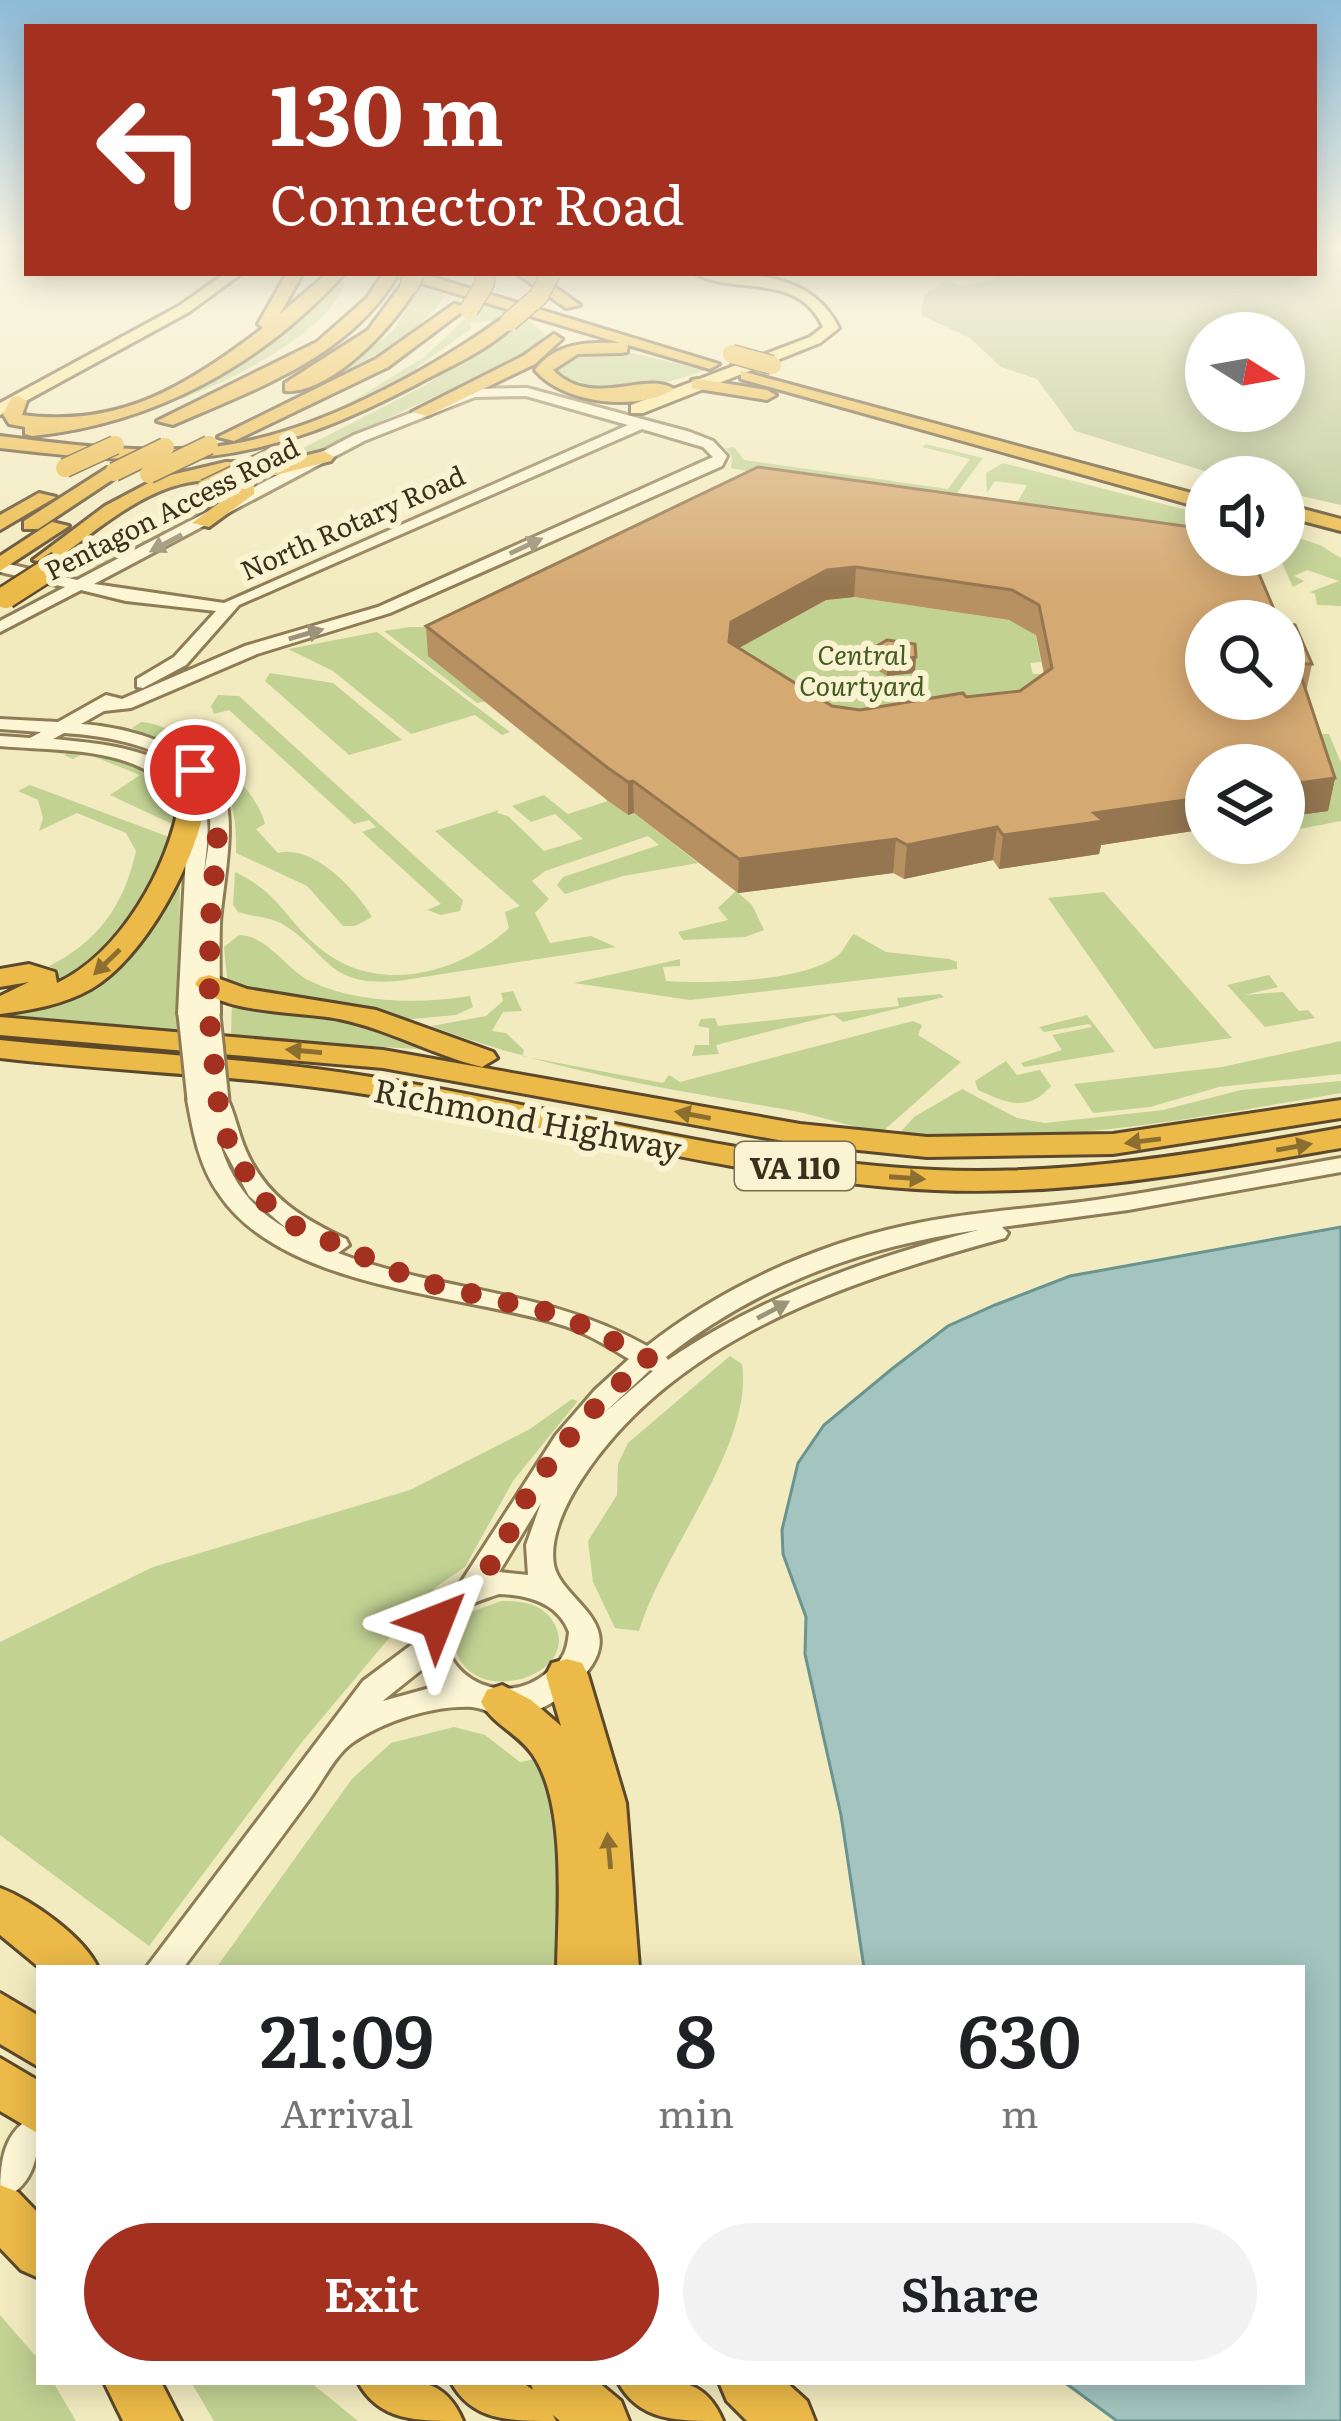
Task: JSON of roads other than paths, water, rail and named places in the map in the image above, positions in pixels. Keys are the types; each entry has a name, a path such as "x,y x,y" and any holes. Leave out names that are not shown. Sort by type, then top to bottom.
{"highway":[{"path":"206,376 223,362"},
{"path":"0,428 73,426 130,414 230,362"},
{"path":"162,423 270,362"},
{"path":"0,499 287,362"},
{"path":"0,520 318,362"},
{"path":"4,559 149,474 384,362"},
{"path":"254,445 300,425 402,362"},
{"path":"4,452 56,448 194,454 254,445 338,415 447,362"},
{"path":"2,592 372,409 450,362"},
{"path":"421,412 525,362"},
{"path":"529,362 528,373 537,382 634,419"},
{"path":"552,362 544,367 556,383 584,391 665,389"},
{"path":"732,362 1185,489"},
{"path":"760,370 1044,460"},
{"path":"698,384 718,384 1185,490"},
{"path":"6,403 20,422 73,426"},
{"path":"876,430 954,440"},
{"path":"4,452 66,461 269,470 325,457"},
{"path":"4,559 105,471"},
{"path":"0,536 105,471"},
{"path":"51,567 117,507 155,487 204,475 244,481 248,487 244,494 202,524"},
{"path":"1305,522 1341,530"},
{"path":"0,1005 53,997 93,976 191,877 193,809"},
{"path":"0,978 29,974 46,980 32,995 0,1005"},
{"path":"203,1005 242,997 312,1005 379,1020 585,1094"},
{"name":"Richmond Highway","path":"0,1026 367,1057 800,1134 957,1148 1113,1144 1341,1109"},
{"name":"Richmond Highway","path":"0,1049 253,1072 432,1096 783,1165 919,1179 1029,1181 1111,1175 1341,1138"},
{"path":"0,1066 253,1072"},
{"path":"567,1675 604,1803 616,1965"},
{"path":"488,1699 539,1730 565,1776 574,1826 580,1965"},
{"path":"0,1908 71,1965"},
{"path":"0,2080 36,2109"},
{"path":"118,2385 127,2421"},
{"path":"132,2385 153,2421"},
{"path":"389,2385 434,2421"},
{"path":"482,2385 528,2421"},
{"path":"560,2385 601,2421"},
{"path":"649,2385 695,2421"},
{"path":"749,2385 787,2421"}],"main road":[{"path":"6,403 78,362"},
{"path":"665,389 735,362"},
{"path":"634,419 698,384 756,362"}],"street":[{"name":"North Rotary Road","path":"32,745 180,661 223,608 634,419 665,389"},
{"name":"Pentagon Access Road","path":"0,627 325,457 421,412 492,390 527,392 634,419 697,440 716,449 720,457 717,463 384,610 226,654 125,704 98,706"},
{"path":"4,559 84,575 129,562"},
{"path":"51,567 75,589"},
{"path":"2,592 75,589 183,609 223,608"},
{"path":"0,724 110,732 182,760 213,790 219,817 191,877 208,1100 238,1165 268,1205 289,1223 416,1280 564,1316 661,1365"},
{"path":"94,751 110,732"},
{"path":"0,741 94,751 151,763 173,776 193,809"},
{"path":"191,877 203,1005"},
{"path":"488,1699 438,1671 430,1646 437,1621 470,1591 498,1554 515,1518 561,1448 602,1398 661,1365 749,1295 848,1250 906,1234 1341,1165"},
{"path":"341,1736 401,1703 431,1696 533,1696 567,1675 580,1656 583,1635 577,1615 544,1578 539,1555 557,1494 661,1365"},
{"path":"470,1591 497,1583 526,1583 562,1599"},
{"path":"165,1965 386,1678 430,1646"},
{"path":"0,2182 36,2135"}],"water":[{"path":"1341,1227 1341,2421 1117,2421 1068,2385 1305,2385 1305,1965 864,1965 841,1815 805,1654 806,1617 783,1554 782,1530 798,1463 824,1425 948,1326 1070,1276"}],"park label":[{"name":"Central Courtyard","path":"862,668"}]}
